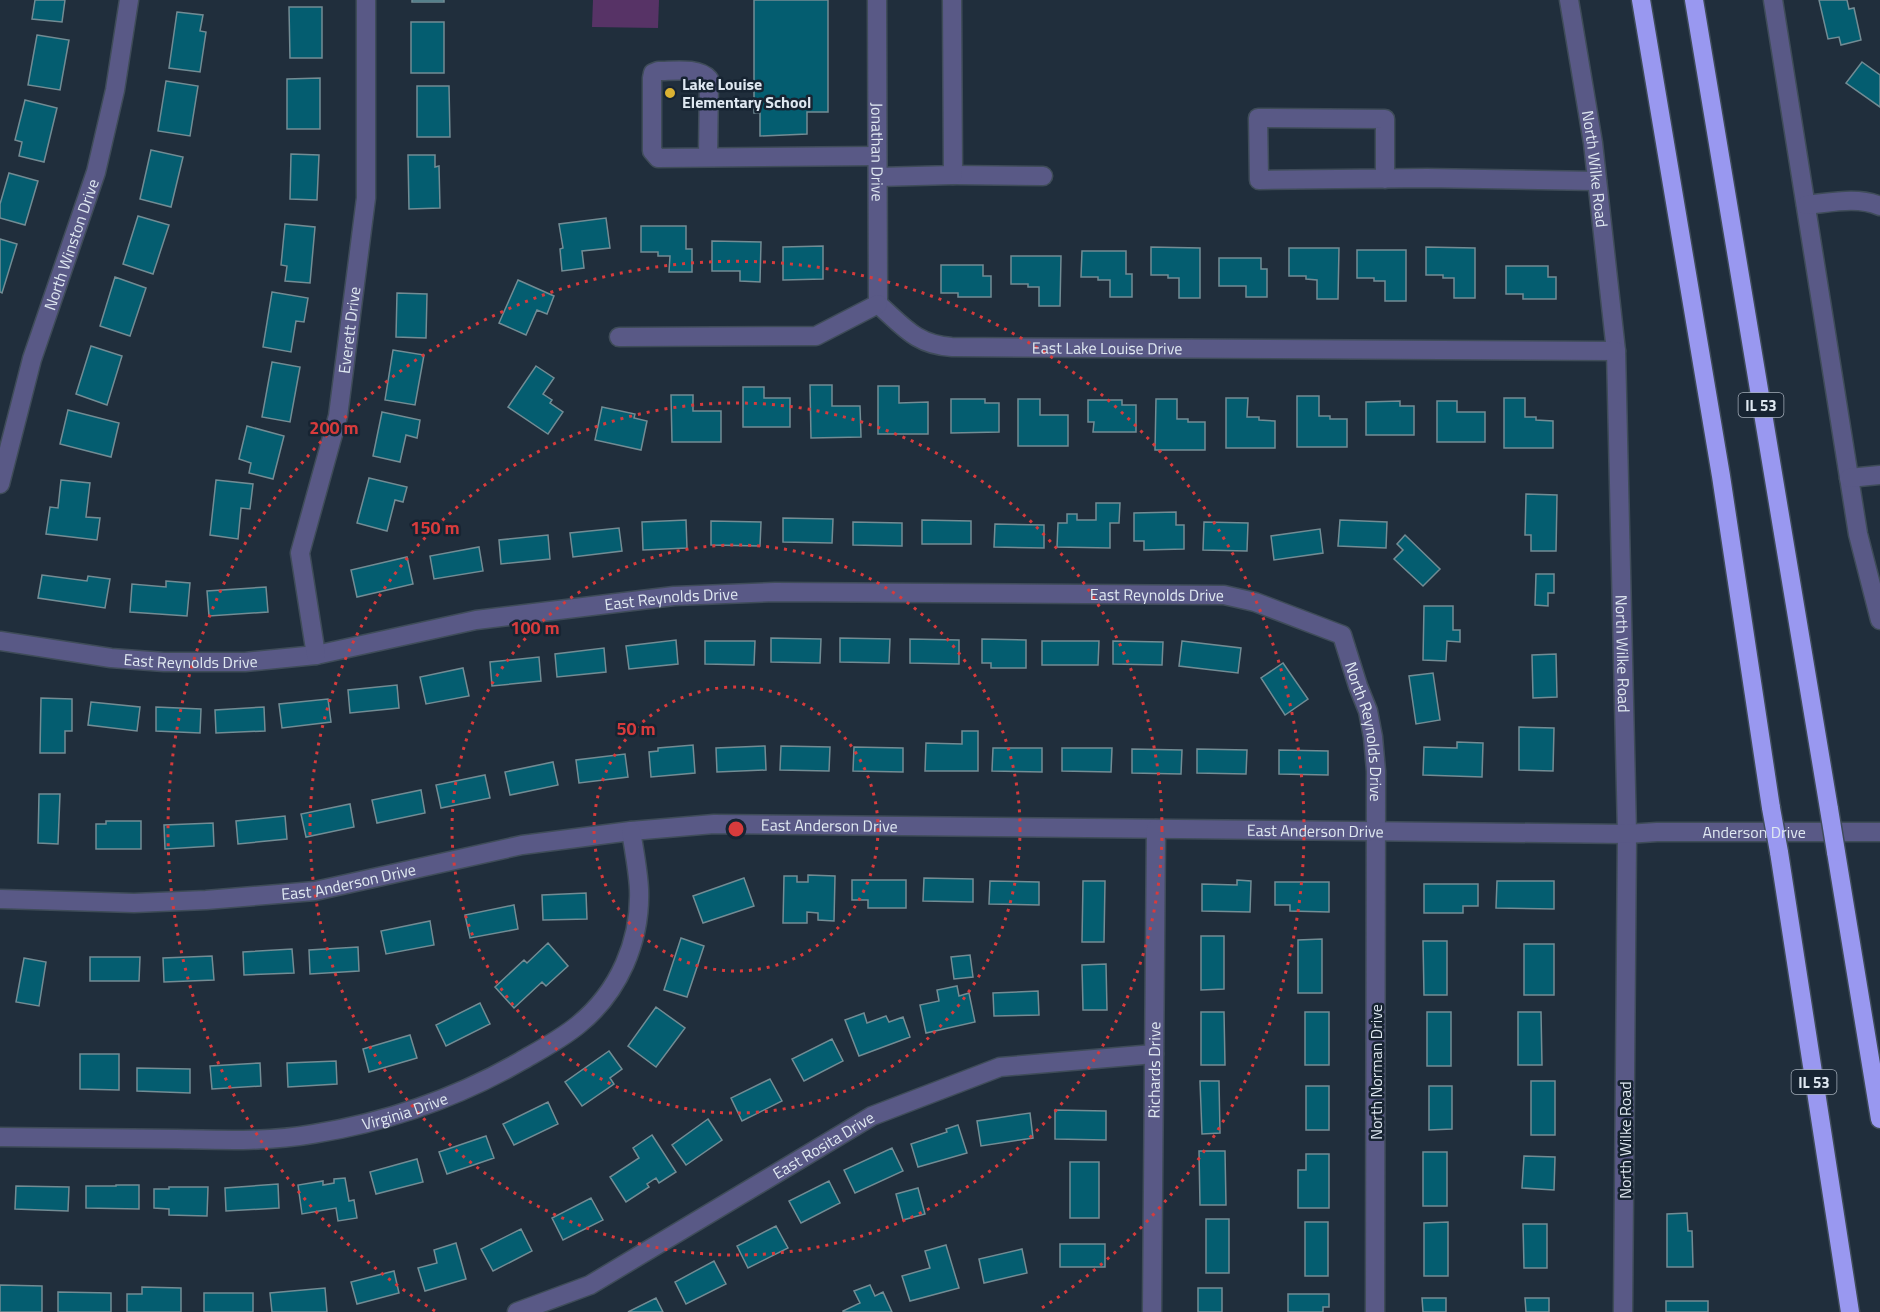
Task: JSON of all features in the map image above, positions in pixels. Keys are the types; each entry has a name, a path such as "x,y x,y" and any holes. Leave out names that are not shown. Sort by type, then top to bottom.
{"highway":[{"name":"IL 53","path":"1641,0 1720,476 1850,1312"},
{"name":"IL 53","path":"1694,0 1880,1119"}],"street":[{"name":"North Winston Drive","path":"0,483 32,359 96,172 115,90 129,0"},
{"name":"Everett Drive","path":"316,655 300,553 338,417 366,198 366,0"},
{"name":"Jonathan Drive","path":"877,0 878,304"},
{"path":"952,0 953,175"},
{"name":"North Wilke Road","path":"1569,0 1593,142 1616,351 1627,834 1623,1312"},
{"path":"1773,0 1858,534 1880,620"},
{"path":"708,157 709,80 706,75 699,72 658,71 653,73 652,151 658,158 877,156"},
{"path":"1385,179 1385,119 1258,118 1259,180 1597,181"},
{"path":"878,177 1043,176"},
{"path":"1806,205 1850,201 1871,202 1880,206"},
{"path":"619,337 816,336 878,304"},
{"name":"East Lake Louise Drive","path":"878,304 914,337 942,346 1616,351"},
{"path":"1849,478 1880,475"},
{"name":"East Reynolds Drive","path":"0,641 111,658 164,662 244,662 316,655 476,620 674,596 775,592 1224,595 1255,602 1342,635"},
{"name":"North Reynolds Drive","path":"1342,635 1368,711 1373,737 1376,771 1376,832"},
{"name":"East Anderson Drive","path":"0,899 134,903 315,891 522,845 679,826 749,824 1627,834"},
{"name":"Richards Drive","path":"1152,1312 1156,829"},
{"name":"Virginia Drive","path":"0,1137 236,1140 312,1134 386,1118 425,1106 494,1076 577,1027 592,1013 615,982 628,957 636,933 638,917 639,889 631,831"},
{"name":"North Norman Drive","path":"1375,1312 1376,832"},
{"name":"Anderson Drive","path":"1627,834 1880,832"},
{"name":"East Rosita Drive","path":"517,1312 590,1285 872,1116 1000,1067 1154,1054"}],"shaded area":[{"path":"593,0 659,0 658,28 592,27"}],"building":[{"path":"35,0 65,0 62,22 32,19"},
{"path":"412,0 444,0 444,2 412,2"},
{"path":"754,0 828,0 828,112 807,112 807,134 760,136 760,113 754,113"},
{"path":"1819,0 1847,0 1849,9 1854,8 1861,40 1841,45 1839,37 1828,39"},
{"path":"289,7 322,7 322,58 290,58"},
{"path":"177,12 203,15 200,31 206,32 200,72 169,68"},
{"path":"411,22 444,22 444,73 411,73"},
{"path":"37,35 69,40 60,90 28,85"},
{"path":"1862,62 1880,75 1880,107 1846,83"},
{"path":"320,78 320,129 287,129 287,79"},
{"path":"166,81 198,86 190,136 158,131"},
{"path":"417,86 449,86 450,137 417,137"},
{"path":"25,100 57,108 44,162 19,156 22,142 15,140"},
{"path":"151,150 183,157 171,207 140,199"},
{"path":"291,154 319,155 317,200 290,199"},
{"path":"408,155 435,155 435,167 439,166 440,208 409,209"},
{"path":"9,173 38,181 25,225 0,218 0,204"},
{"path":"138,216 169,225 153,274 123,264"},
{"path":"606,218 610,248 582,251 584,268 562,271 560,249 563,248 559,224"},
{"path":"285,224 315,227 310,283 285,281 287,266 281,265"},
{"path":"641,226 686,226 686,249 692,249 692,272 669,272 670,256 658,256 658,252 641,252"},
{"path":"0,239 17,244 2,293 0,292"},
{"path":"712,241 761,242 760,282 740,281 740,271 712,271"},
{"path":"823,246 823,279 783,280 783,247"},
{"path":"1151,247 1200,248 1200,298 1179,298 1179,278 1168,278 1168,275 1151,275"},
{"path":"1426,247 1475,248 1475,298 1454,298 1454,278 1443,278 1443,275 1426,275"},
{"path":"1289,248 1339,248 1338,299 1317,299 1317,280 1306,279 1306,276 1289,276"},
{"path":"1357,250 1406,250 1406,301 1385,301 1385,281 1374,281 1374,278 1357,278"},
{"path":"1082,251 1126,251 1126,274 1132,274 1132,297 1110,297 1110,280 1081,277"},
{"path":"1011,256 1061,256 1060,306 1039,306 1039,287 1028,287 1028,284 1011,284"},
{"path":"1219,258 1261,258 1261,269 1267,269 1267,297 1246,297 1246,286 1219,286"},
{"path":"941,265 983,265 983,276 991,276 991,297 958,297 958,293 941,293"},
{"path":"1506,266 1548,266 1548,277 1556,277 1556,299 1523,299 1523,294 1506,294"},
{"path":"115,277 146,288 130,336 100,326"},
{"path":"518,280 554,296 547,314 537,310 526,335 499,323"},
{"path":"272,292 308,298 304,322 296,321 291,352 263,347"},
{"path":"397,293 427,294 426,338 396,337"},
{"path":"91,346 122,356 107,405 76,394"},
{"path":"393,350 424,355 415,405 385,400"},
{"path":"272,362 300,367 290,422 262,417"},
{"path":"536,366 554,378 543,394 552,400 550,403 563,412 548,434 508,407"},
{"path":"810,385 832,385 832,406 860,406 861,437 811,438"},
{"path":"878,386 899,386 899,403 928,402 928,434 878,434"},
{"path":"743,387 764,387 764,398 790,398 790,427 743,427"},
{"path":"671,395 693,395 693,411 721,411 721,442 672,442"},
{"path":"1297,396 1319,396 1319,416 1330,416 1330,419 1347,419 1347,447 1297,447"},
{"path":"1226,398 1248,398 1247,417 1275,421 1275,448 1226,448"},
{"path":"1504,398 1525,398 1525,417 1553,421 1553,448 1504,448"},
{"path":"951,399 985,399 985,403 999,403 999,432 951,433"},
{"path":"1018,399 1040,399 1040,415 1068,415 1068,446 1018,446"},
{"path":"1156,399 1177,399 1177,419 1188,419 1188,422 1205,422 1205,450 1155,450"},
{"path":"1088,400 1122,400 1122,405 1136,405 1136,432 1093,432 1094,422 1088,422"},
{"path":"1400,401 1400,406 1414,406 1414,435 1366,435 1366,402"},
{"path":"1437,401 1457,401 1457,412 1485,412 1485,442 1437,442"},
{"path":"602,407 635,414 634,418 647,421 641,450 595,440"},
{"path":"68,410 119,423 111,457 60,444"},
{"path":"382,412 420,420 417,438 406,435 400,462 373,456"},
{"path":"247,426 284,436 273,479 249,473 251,463 239,459"},
{"path":"369,478 407,487 403,502 395,500 387,531 357,523"},
{"path":"61,480 90,483 86,517 100,518 97,540 46,534 50,507 58,508"},
{"path":"216,480 253,484 250,509 241,508 238,539 210,535"},
{"path":"1526,494 1557,495 1556,551 1531,551 1531,535 1525,535"},
{"path":"1096,503 1120,503 1119,523 1110,523 1110,548 1057,547 1058,523 1067,523 1067,514 1077,514 1077,520 1096,520"},
{"path":"1176,512 1176,525 1184,525 1184,549 1144,550 1144,541 1134,541 1134,513"},
{"path":"783,518 833,519 832,543 783,542"},
{"path":"686,520 687,548 643,550 642,522"},
{"path":"922,520 971,521 971,544 922,544"},
{"path":"1340,520 1387,522 1386,548 1338,546"},
{"path":"711,521 761,522 760,546 711,545"},
{"path":"853,522 902,523 902,546 853,545"},
{"path":"1204,522 1248,523 1247,551 1203,550"},
{"path":"995,524 1044,525 1044,548 994,547"},
{"path":"619,528 622,551 573,557 570,533"},
{"path":"1320,529 1323,553 1274,560 1271,536"},
{"path":"548,535 550,559 501,564 499,540"},
{"path":"1405,535 1440,569 1423,586 1394,559 1403,550 1397,544"},
{"path":"479,547 483,571 434,579 430,556"},
{"path":"407,557 413,584 357,597 351,570"},
{"path":"1536,574 1554,574 1554,593 1548,593 1548,606 1535,605"},
{"path":"42,575 87,581 88,576 110,579 105,608 38,598"},
{"path":"166,581 190,583 187,616 130,612 132,584 166,587"},
{"path":"266,587 268,612 209,616 207,591"},
{"path":"1424,606 1453,606 1453,630 1460,630 1460,642 1447,641 1446,661 1423,660"},
{"path":"771,638 821,639 820,663 771,662"},
{"path":"840,638 890,639 889,663 840,662"},
{"path":"910,639 959,640 959,664 910,663"},
{"path":"982,639 1026,640 1026,668 991,668 991,663 982,663"},
{"path":"676,640 678,664 629,669 626,646"},
{"path":"705,641 755,641 754,665 705,664"},
{"path":"1042,641 1099,641 1098,665 1042,665"},
{"path":"1113,641 1163,642 1162,665 1113,664"},
{"path":"1182,641 1241,648 1238,673 1179,666"},
{"path":"604,648 606,672 557,677 555,654"},
{"path":"1556,654 1557,697 1533,698 1532,655"},
{"path":"539,657 541,681 492,686 490,662"},
{"path":"1283,663 1308,699 1285,715 1261,678"},
{"path":"463,668 469,696 426,704 420,677"},
{"path":"1433,673 1440,720 1416,724 1409,676"},
{"path":"397,685 399,708 350,713 348,690"},
{"path":"41,698 72,699 72,731 65,731 65,753 40,753"},
{"path":"328,699 331,722 282,728 279,704"},
{"path":"91,702 140,707 137,731 88,725"},
{"path":"156,707 201,709 200,733 156,731"},
{"path":"264,707 265,731 216,733 215,710"},
{"path":"1519,727 1554,728 1553,771 1519,770"},
{"path":"962,731 978,731 978,771 925,771 926,743 962,744"},
{"path":"1457,742 1483,743 1482,777 1423,775 1424,747 1457,748"},
{"path":"693,745 695,773 651,777 649,752 658,751 658,748"},
{"path":"765,746 766,770 717,772 716,748"},
{"path":"781,746 830,747 829,771 780,770"},
{"path":"854,747 903,748 903,772 853,771"},
{"path":"993,748 1042,748 1042,772 992,771"},
{"path":"1062,748 1112,748 1111,772 1062,771"},
{"path":"1132,749 1182,750 1181,774 1132,773"},
{"path":"1197,749 1247,750 1246,774 1197,773"},
{"path":"1279,750 1328,751 1328,775 1279,774"},
{"path":"625,754 628,777 579,783 576,760"},
{"path":"553,762 558,785 510,795 505,772"},
{"path":"485,775 490,798 441,808 436,785"},
{"path":"421,790 425,813 377,823 372,800"},
{"path":"39,794 60,794 58,844 38,843"},
{"path":"350,804 354,827 306,837 301,814"},
{"path":"285,816 287,839 238,844 236,821"},
{"path":"106,821 141,821 141,849 96,849 96,824 106,824"},
{"path":"213,823 214,846 165,849 164,825"},
{"path":"808,875 835,876 834,921 818,920 818,913 807,912 807,923 783,923 784,876 797,876 797,882 808,882"},
{"path":"744,878 754,906 703,923 693,896"},
{"path":"924,878 973,879 973,902 923,901"},
{"path":"852,880 906,880 906,908 868,908 868,900 852,900"},
{"path":"1237,880 1251,881 1250,912 1202,911 1202,884 1237,885"},
{"path":"990,881 1039,882 1039,905 989,904"},
{"path":"1083,881 1105,881 1104,942 1082,942"},
{"path":"1497,881 1554,881 1554,909 1496,908"},
{"path":"1275,882 1329,882 1329,912 1290,911 1290,905 1275,905"},
{"path":"1424,884 1478,884 1478,906 1463,906 1463,913 1424,913"},
{"path":"586,893 587,919 543,920 542,895"},
{"path":"514,905 518,929 470,938 465,915"},
{"path":"430,921 434,945 386,954 381,931"},
{"path":"1201,936 1224,936 1224,989 1201,990"},
{"path":"681,938 704,946 687,997 664,990"},
{"path":"1322,939 1322,993 1298,993 1298,940"},
{"path":"1423,941 1447,941 1447,995 1424,995"},
{"path":"548,943 568,966 546,986 542,982 514,1008 495,987 524,960 527,963"},
{"path":"1524,944 1554,944 1554,995 1524,995"},
{"path":"358,947 359,971 310,974 309,950"},
{"path":"292,949 294,973 244,975 243,952"},
{"path":"970,955 973,977 954,979 951,957"},
{"path":"212,956 214,980 164,982 163,958"},
{"path":"90,957 140,957 139,981 90,981"},
{"path":"24,958 46,962 39,1006 16,1002"},
{"path":"1106,964 1107,1010 1083,1010 1082,965"},
{"path":"957,986 959,996 969,993 975,1022 926,1033 920,1005 939,1001 937,990"},
{"path":"1038,991 1039,1015 994,1016 993,993"},
{"path":"480,1003 490,1024 446,1046 436,1025"},
{"path":"656,1007 685,1028 656,1067 628,1046"},
{"path":"1201,1012 1224,1012 1225,1065 1201,1065"},
{"path":"1305,1012 1329,1012 1329,1065 1305,1065"},
{"path":"1427,1012 1451,1012 1451,1066 1427,1066"},
{"path":"1518,1012 1541,1012 1542,1065 1518,1065"},
{"path":"864,1013 867,1023 886,1016 889,1022 903,1017 910,1037 859,1056 845,1020"},
{"path":"410,1035 417,1058 369,1072 363,1049"},
{"path":"832,1039 843,1061 804,1081 792,1059"},
{"path":"609,1051 622,1069 610,1078 614,1084 582,1106 565,1082"},
{"path":"80,1054 119,1054 119,1090 80,1089"},
{"path":"336,1061 337,1084 288,1087 287,1063"},
{"path":"260,1063 261,1086 212,1089 210,1066"},
{"path":"137,1068 190,1069 190,1093 137,1091"},
{"path":"770,1079 782,1101 742,1121 731,1098"},
{"path":"1200,1081 1219,1081 1220,1133 1202,1134"},
{"path":"1531,1081 1555,1081 1555,1135 1531,1135"},
{"path":"1306,1086 1329,1086 1329,1130 1306,1130"},
{"path":"1429,1086 1452,1086 1452,1129 1429,1130"},
{"path":"548,1102 558,1124 514,1145 503,1124"},
{"path":"1055,1110 1106,1111 1106,1140 1055,1139"},
{"path":"1030,1113 1033,1138 981,1146 977,1121"},
{"path":"708,1119 722,1140 686,1165 672,1145"},
{"path":"958,1125 967,1153 918,1167 911,1144 947,1132 946,1129"},
{"path":"652,1135 676,1172 659,1183 656,1178 647,1184 649,1187 626,1202 610,1177 639,1158 633,1148"},
{"path":"486,1136 494,1158 447,1174 439,1152"},
{"path":"892,1148 903,1171 855,1193 844,1170"},
{"path":"1199,1151 1225,1151 1226,1205 1200,1205"},
{"path":"1423,1152 1447,1152 1447,1206 1423,1206"},
{"path":"1306,1154 1329,1154 1329,1208 1298,1208 1298,1170 1306,1170"},
{"path":"1524,1156 1555,1157 1554,1190 1522,1188"},
{"path":"417,1159 423,1182 376,1194 370,1172"},
{"path":"1070,1162 1099,1162 1099,1218 1070,1218"},
{"path":"345,1178 349,1201 354,1200 357,1218 338,1221 336,1208 302,1214 298,1185 323,1181 323,1185 334,1183 334,1179"},
{"path":"829,1181 840,1203 801,1223 789,1201"},
{"path":"278,1184 279,1208 226,1211 225,1188"},
{"path":"139,1185 139,1209 86,1208 86,1186"},
{"path":"16,1186 69,1187 68,1211 15,1209"},
{"path":"169,1187 208,1187 207,1216 169,1215 169,1209 154,1208 154,1189 169,1189"},
{"path":"918,1188 925,1214 903,1220 896,1194"},
{"path":"591,1198 603,1220 563,1240 552,1218"},
{"path":"1687,1213 1688,1231 1692,1231 1693,1267 1667,1267 1667,1214"},
{"path":"1206,1219 1229,1219 1229,1273 1206,1273"},
{"path":"1305,1222 1328,1222 1328,1276 1305,1276"},
{"path":"1448,1222 1448,1276 1424,1276 1424,1223"},
{"path":"1523,1224 1547,1224 1547,1268 1524,1268"},
{"path":"776,1226 788,1248 748,1268 737,1246"},
{"path":"521,1229 532,1251 493,1271 481,1249"},
{"path":"456,1243 466,1279 425,1291 418,1268 437,1263 434,1250"},
{"path":"1060,1244 1105,1244 1105,1267 1060,1267"},
{"path":"946,1245 959,1288 910,1301 902,1276 930,1268 925,1251"},
{"path":"1022,1249 1027,1273 984,1283 979,1259"},
{"path":"714,1261 726,1284 686,1304 675,1282"},
{"path":"394,1271 399,1293 357,1304 351,1282"},
{"path":"0,1285 42,1286 42,1312 0,1312"},
{"path":"870,1285 875,1296 883,1292 892,1312 843,1312 860,1303 854,1291"},
{"path":"142,1287 181,1288 181,1312 127,1312 127,1294 142,1294"},
{"path":"325,1288 327,1312 272,1312 270,1293"},
{"path":"1198,1288 1222,1288 1222,1312 1198,1312"},
{"path":"58,1292 111,1293 111,1312 58,1312"},
{"path":"204,1293 253,1293 253,1312 204,1312"},
{"path":"1288,1294 1329,1294 1329,1307 1323,1307 1323,1312 1288,1312"},
{"path":"656,1298 663,1312 628,1312"},
{"path":"1422,1298 1446,1298 1446,1312 1423,1312"},
{"path":"1525,1298 1549,1298 1549,1312 1526,1312"},
{"path":"1666,1301 1708,1301 1708,1312 1666,1312"}],"place":[{"name":"Lake Louise Elementary School","path":"670,93"}]}
